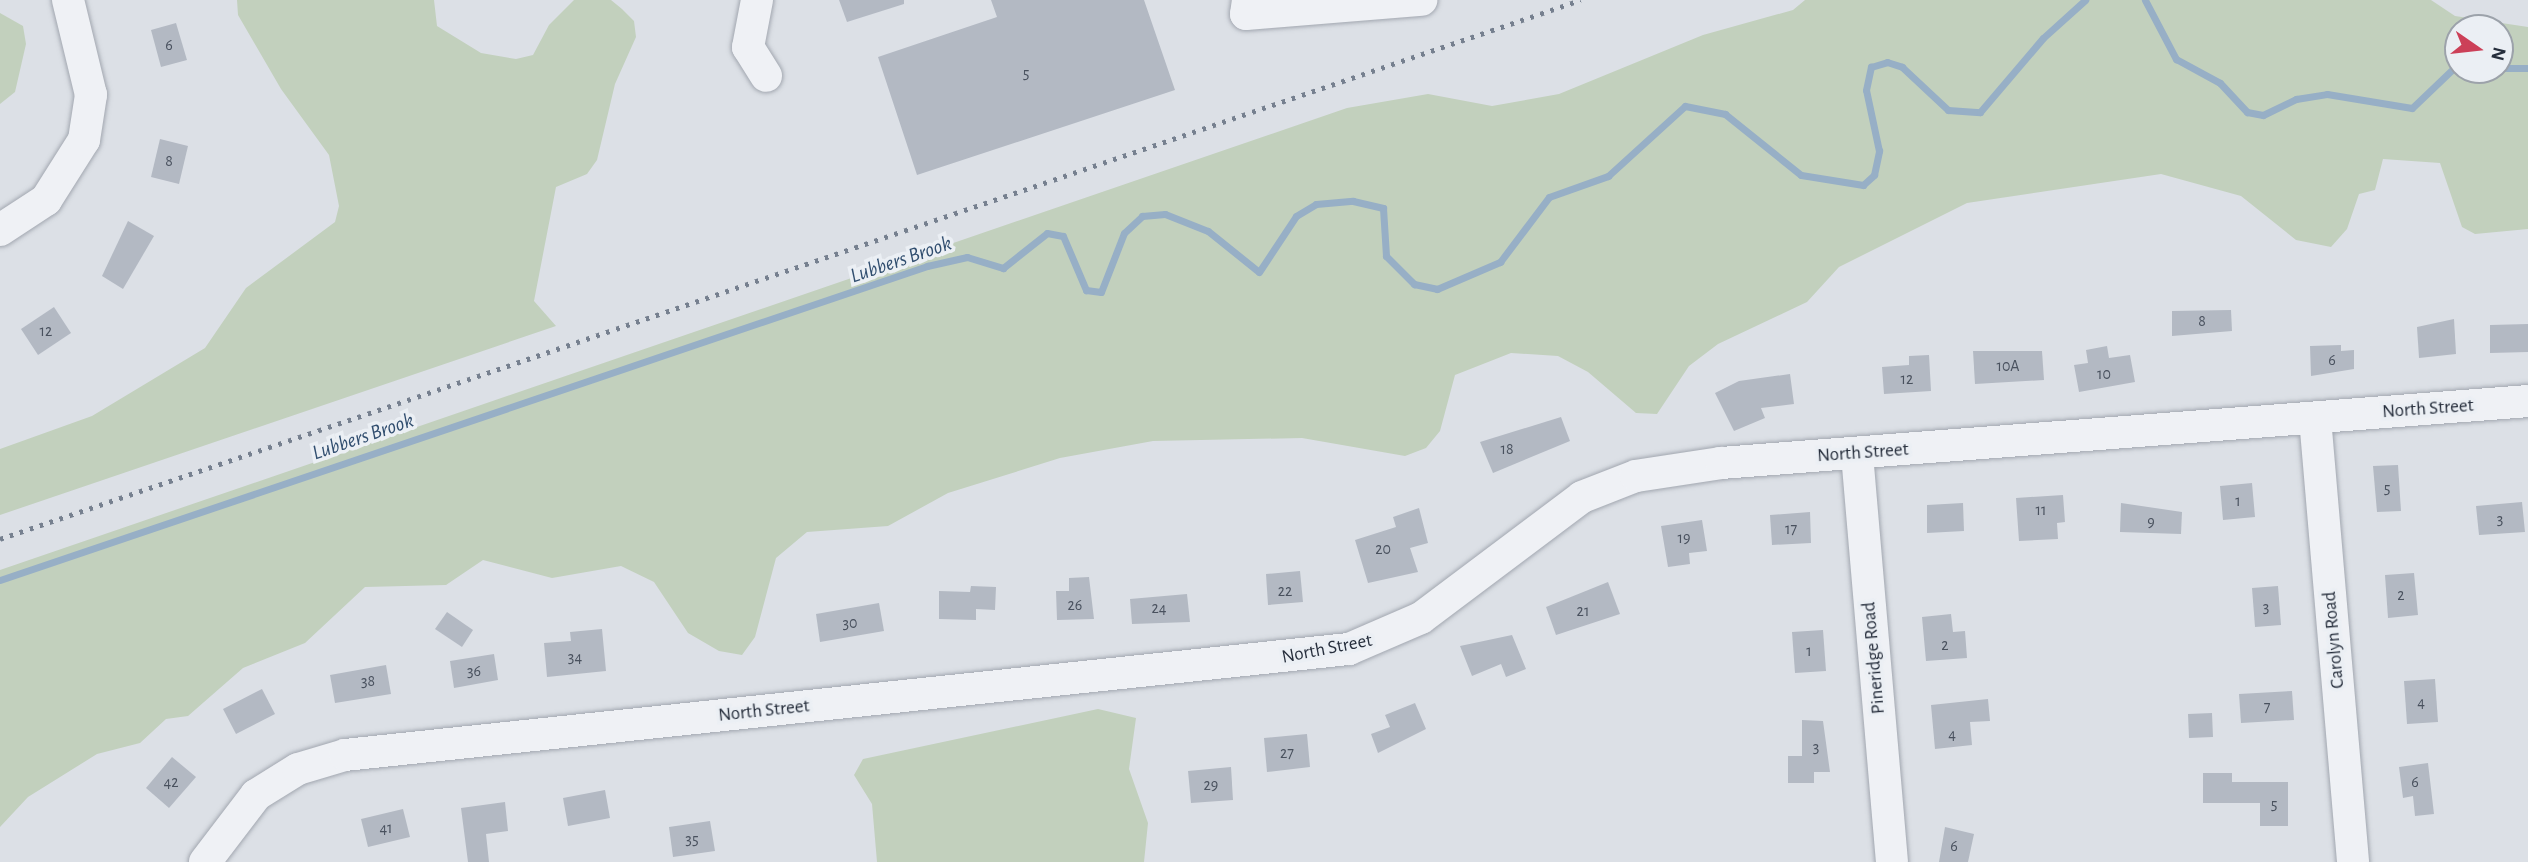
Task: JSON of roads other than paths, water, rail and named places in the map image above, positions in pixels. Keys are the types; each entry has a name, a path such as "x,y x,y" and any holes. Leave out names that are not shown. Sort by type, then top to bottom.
{"street":[{"path":"0,230 46,200 69,173 84,140 90,95 68,0"},
{"path":"757,0 748,47 766,76"},
{"path":"1247,7 1422,0"},
{"name":"North Street","path":"205,862 256,795 321,761 996,682 1349,649 1421,618 1582,497 1607,486 1692,466 2528,401"},
{"name":"Carolyn Road","path":"2315,418 2353,862"},
{"name":"Pineridge Road","path":"1857,454 1892,862"}],"waterway":[{"name":"Lubbers Brook","path":"0,580 927,266 967,257 1003,268 1047,233 1063,236 1086,290 1101,292 1124,233 1142,216 1165,214 1208,231 1259,272 1296,216 1316,204 1353,201 1383,208 1386,256 1414,284 1437,289 1500,262 1549,197 1608,176 1685,106 1725,114 1801,175 1863,185 1874,175 1879,151 1866,90 1871,67 1887,62 1902,67 1948,110 1980,112 2043,38 2085,0"},
{"name":"Lubbers Brook","path":"2145,0 2176,59 2220,83 2247,112 2263,115 2296,99 2327,94 2412,108 2444,77"},
{"name":"Lubbers Brook","path":"2514,68 2528,68"}],"railway":[{"path":"0,539 1581,0"}]}
